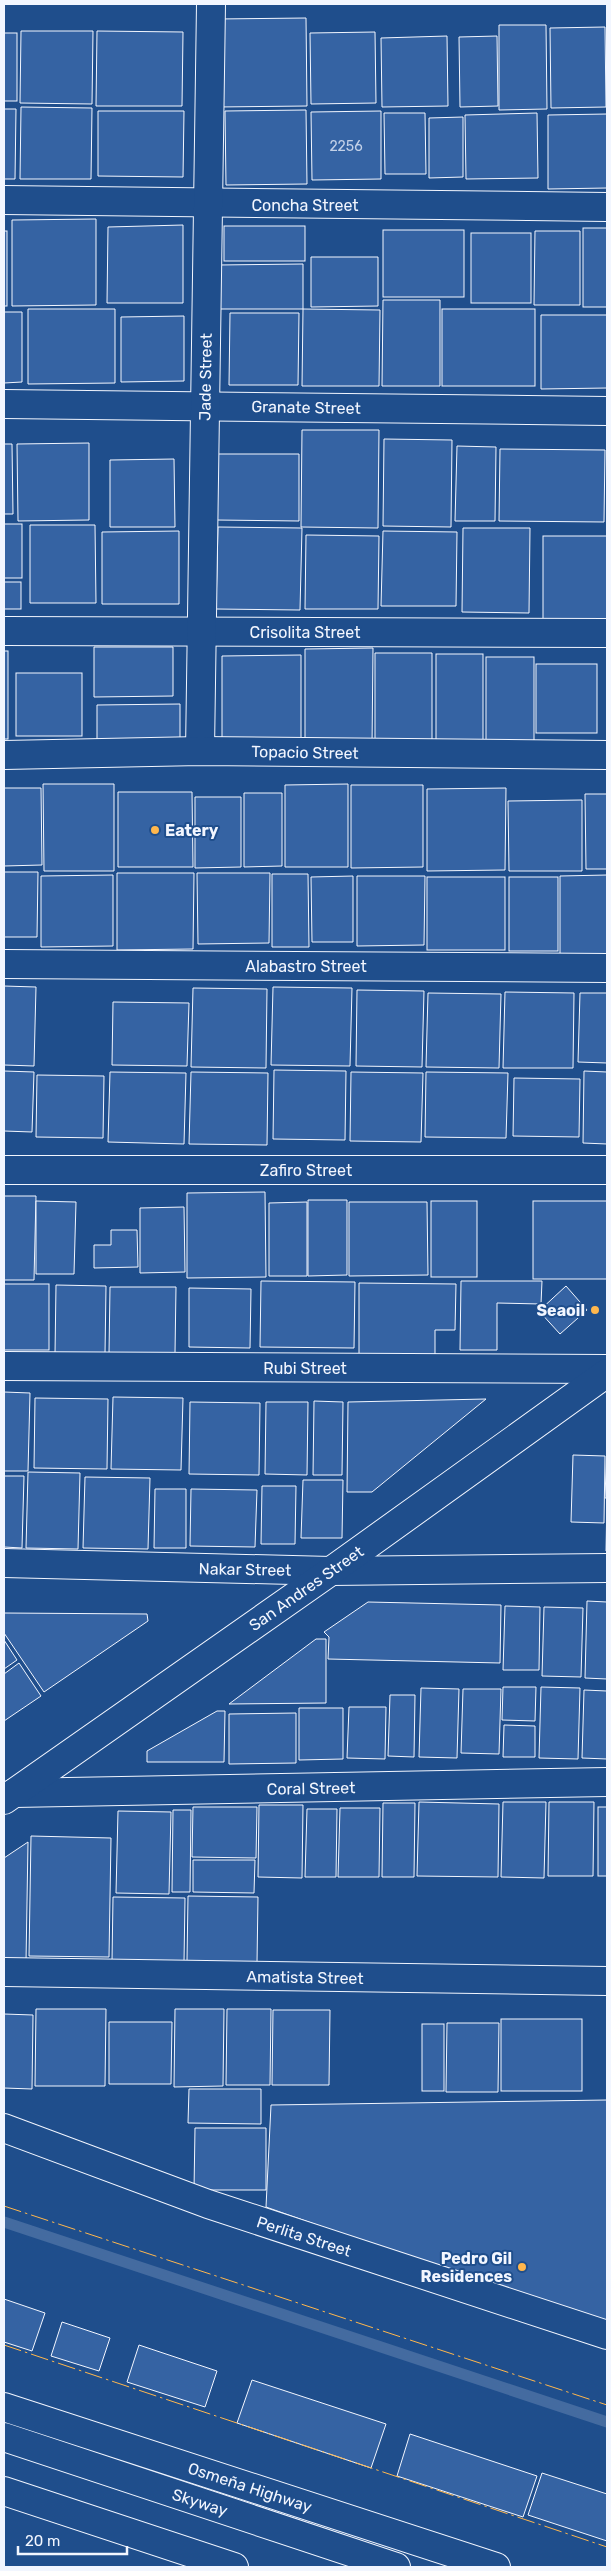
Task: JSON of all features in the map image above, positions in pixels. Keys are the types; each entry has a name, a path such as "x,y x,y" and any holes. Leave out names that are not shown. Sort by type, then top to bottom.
{"main road":[{"name":"Jade Street","path":"200,751 211,4"},
{"name":"Concha Street","path":"4,200 607,208"},
{"name":"Granate Street","path":"4,404 607,411"},
{"name":"Crisolita Street","path":"4,631 607,633"},
{"name":"Topacio Street","path":"4,755 200,751 607,754"},
{"name":"Alabastro Street","path":"4,964 607,968"},
{"name":"Zafiro Street","path":"4,1170 607,1170"},
{"name":"Rubi Street","path":"4,1366 607,1369"},
{"name":"San Andres Street","path":"9,1797 331,1571 607,1373"},
{"name":"Nakar Street","path":"4,1563 331,1571 607,1568"},
{"name":"Coral Street","path":"9,1797 607,1782"},
{"name":"Amatista Street","path":"4,1972 607,1981"},
{"name":"Perlita Street","path":"4,2128 208,2204 607,2335"},
{"name":"Osmeña Highway","path":"4,2406 496,2567"},
{"name":"Skyway","path":"4,2437 396,2567"},
{"path":"4,2491 234,2567"},
{"path":"4,2504 194,2567"}],"building":[{"path":"306,18 307,106 218,107 217,19"},
{"path":"499,25 546,25 547,109 499,110"},
{"path":"605,27 606,107 551,108 550,28"},
{"path":"21,31 93,31 92,104 20,103"},
{"path":"97,31 183,32 182,106 96,106"},
{"path":"375,32 376,103 311,104 310,33"},
{"path":"4,33 17,33 17,101 4,101"},
{"path":"447,36 448,106 382,107 381,38"},
{"path":"497,36 498,106 460,107 459,37"},
{"path":"21,107 92,108 91,179 20,179"},
{"path":"4,109 16,109 15,179 4,179"},
{"path":"306,110 307,184 226,185 225,111"},
{"path":"98,111 184,111 183,177 98,176"},
{"path":"381,111 381,179 312,180 311,112"},
{"path":"384,113 425,113 426,174 385,174"},
{"path":"537,113 538,178 466,179 465,115"},
{"path":"607,114 607,188 548,189 548,115"},
{"path":"463,117 463,177 429,178 429,118"},
{"path":"96,219 96,305 12,306 12,220"},
{"path":"183,225 183,303 107,303 108,227"},
{"path":"224,226 305,226 305,261 224,261"},
{"path":"583,228 607,228 607,307 583,307"},
{"path":"383,230 464,230 464,297 383,297"},
{"path":"4,231 7,231 7,306 4,306"},
{"path":"535,231 580,231 580,305 534,305"},
{"path":"471,233 531,233 531,303 471,303"},
{"path":"311,257 378,257 378,306 311,307"},
{"path":"303,264 303,309 219,309 218,265"},
{"path":"383,300 440,300 440,386 382,386"},
{"path":"28,309 115,309 115,383 28,384"},
{"path":"303,309 380,310 379,386 302,386"},
{"path":"442,309 535,309 535,386 442,386"},
{"path":"4,312 22,312 22,382 4,383"},
{"path":"230,313 299,313 298,385 229,385"},
{"path":"541,315 607,315 607,388 541,389"},
{"path":"184,316 184,381 121,382 121,317"},
{"path":"302,430 379,430 378,528 301,527"},
{"path":"384,439 452,440 451,527 383,526"},
{"path":"89,443 89,520 18,521 17,444"},
{"path":"4,444 12,444 13,514 4,514"},
{"path":"457,446 496,447 495,521 455,521"},
{"path":"500,449 605,450 604,522 499,521"},
{"path":"217,454 299,454 299,521 216,520"},
{"path":"174,459 175,527 110,527 110,460"},
{"path":"4,524 22,524 22,578 4,578"},
{"path":"30,525 95,525 96,603 30,603"},
{"path":"218,527 302,528 300,610 216,609"},
{"path":"463,528 530,528 529,613 462,612"},
{"path":"179,531 179,604 102,604 102,532"},
{"path":"383,531 457,532 456,606 381,606"},
{"path":"306,535 379,536 378,609 305,609"},
{"path":"543,536 607,536 607,620 543,620"},
{"path":"4,582 21,582 21,609 4,609"},
{"path":"94,647 173,647 173,696 94,697"},
{"path":"373,648 372,746 305,747 305,649"},
{"path":"4,651 8,651 8,739 4,739"},
{"path":"375,653 432,653 432,744 375,745"},
{"path":"436,654 483,654 483,747 436,747"},
{"path":"301,655 301,743 222,744 222,656"},
{"path":"486,657 534,657 534,746 486,746"},
{"path":"536,664 597,664 597,733 536,733"},
{"path":"16,673 82,673 82,736 16,736"},
{"path":"180,704 180,747 97,748 97,705"},
{"path":"43,784 114,784 114,871 44,871"},
{"path":"348,784 348,867 285,867 285,785"},
{"path":"351,785 423,785 423,867 351,868"},
{"path":"4,788 41,788 42,865 4,866"},
{"path":"506,788 505,870 427,871 427,789"},
{"name":"Eatery","path":"118,792 192,792 193,867 118,867"},
{"path":"244,793 282,793 282,866 244,867"},
{"path":"585,794 607,794 607,869 586,869"},
{"path":"195,797 241,797 241,867 195,868"},
{"path":"582,800 582,871 509,871 508,801"},
{"path":"4,872 38,872 37,937 4,937"},
{"path":"117,873 194,873 193,949 117,950"},
{"path":"197,873 270,873 269,943 198,944"},
{"path":"272,874 308,874 309,947 272,947"},
{"path":"113,875 113,946 41,947 41,876"},
{"path":"607,875 607,955 560,956 560,876"},
{"path":"353,876 353,942 312,942 311,877"},
{"path":"357,876 425,876 424,945 357,946"},
{"path":"427,877 505,877 505,950 427,950"},
{"path":"509,877 558,877 558,951 509,951"},
{"path":"4,986 36,987 34,1066 4,1065"},
{"path":"273,987 352,988 350,1066 271,1065"},
{"path":"193,988 267,989 266,1068 191,1067"},
{"path":"357,990 424,991 422,1067 356,1066"},
{"path":"505,992 574,993 573,1068 503,1068"},
{"path":"428,993 501,994 499,1068 426,1067"},
{"path":"580,993 607,993 607,1063 578,1062"},
{"path":"113,1002 189,1003 187,1066 112,1065"},
{"path":"274,1070 346,1071 345,1140 273,1139"},
{"path":"4,1071 34,1072 32,1132 4,1131"},
{"path":"584,1071 607,1072 607,1144 583,1143"},
{"path":"110,1072 186,1073 184,1144 108,1142"},
{"path":"191,1072 268,1073 267,1145 189,1144"},
{"path":"351,1072 423,1073 421,1142 350,1141"},
{"path":"426,1072 508,1073 506,1138 425,1137"},
{"path":"37,1075 104,1076 103,1138 36,1137"},
{"path":"514,1078 580,1079 579,1137 513,1136"},
{"path":"265,1192 266,1277 187,1278 187,1193"},
{"path":"4,1196 36,1196 34,1280 4,1280"},
{"path":"308,1200 347,1200 347,1275 308,1276"},
{"path":"36,1201 76,1202 74,1274 36,1274"},
{"path":"431,1201 477,1201 477,1277 431,1277"},
{"path":"533,1201 607,1201 607,1279 533,1279"},
{"path":"307,1202 307,1276 269,1276 269,1203"},
{"path":"349,1202 427,1202 428,1275 349,1276"},
{"path":"184,1207 185,1272 140,1273 140,1208"},
{"path":"111,1230 137,1230 138,1267 94,1268 94,1245 111,1245"},
{"path":"261,1281 355,1282 354,1348 260,1347"},
{"path":"461,1281 542,1281 541,1304 497,1303 497,1350 460,1350"},
{"path":"359,1283 456,1284 455,1330 435,1330 435,1355 359,1355"},
{"path":"4,1284 49,1284 49,1350 4,1350"},
{"path":"56,1285 106,1286 105,1354 55,1354"},
{"path":"566,1286 587,1310 560,1334 539,1311"},
{"path":"110,1287 176,1287 175,1353 109,1353"},
{"path":"189,1288 251,1289 250,1348 189,1347"},
{"path":"4,1392 30,1393 28,1471 4,1471"},
{"path":"113,1397 183,1398 181,1470 111,1469"},
{"path":"35,1398 108,1399 107,1469 34,1468"},
{"path":"486,1399 372,1492 347,1492 348,1402"},
{"path":"314,1401 343,1402 342,1475 313,1475"},
{"path":"190,1402 260,1403 259,1475 189,1474"},
{"path":"266,1402 308,1402 307,1475 265,1474"},
{"path":"607,1440 607,1498 605,1498"},
{"path":"573,1455 605,1456 604,1523 571,1522"},
{"path":"28,1472 80,1473 78,1549 26,1548"},
{"path":"4,1476 24,1476 22,1548 4,1547"},
{"path":"85,1477 150,1478 148,1549 83,1548"},
{"path":"303,1480 343,1480 342,1538 301,1538"},
{"path":"262,1486 296,1486 295,1544 261,1544"},
{"path":"155,1489 186,1489 186,1548 154,1548"},
{"path":"191,1489 257,1490 255,1547 190,1546"},
{"path":"607,1499 607,1551 606,1551"},
{"path":"587,1601 607,1602 607,1679 585,1678"},
{"path":"368,1602 501,1605 500,1663 328,1659 329,1637 324,1632"},
{"path":"505,1606 540,1607 539,1670 503,1670"},
{"path":"544,1607 583,1608 581,1677 542,1676"},
{"path":"4,1613 147,1614 148,1621 44,1692 4,1633"},
{"path":"316,1639 326,1639 326,1703 229,1704"},
{"path":"4,1640 17,1660 4,1669"},
{"path":"19,1663 41,1696 4,1721 4,1674"},
{"path":"503,1687 536,1687 535,1721 502,1720"},
{"path":"541,1687 580,1688 578,1759 539,1758"},
{"path":"421,1688 459,1689 457,1758 419,1757"},
{"path":"463,1689 501,1689 499,1754 461,1753"},
{"path":"584,1690 607,1691 607,1759 582,1758"},
{"path":"390,1695 415,1695 414,1757 388,1756"},
{"path":"349,1707 386,1707 385,1759 347,1758"},
{"path":"299,1708 343,1708 343,1759 299,1760"},
{"path":"217,1711 225,1711 224,1762 147,1762 147,1751"},
{"path":"296,1713 296,1763 229,1764 229,1714"},
{"path":"504,1725 535,1726 535,1757 503,1757"},
{"path":"419,1802 499,1804 498,1877 417,1876"},
{"path":"503,1802 546,1802 544,1878 501,1877"},
{"path":"549,1802 594,1802 593,1876 548,1876"},
{"path":"383,1803 415,1803 414,1877 382,1877"},
{"path":"259,1805 303,1805 302,1878 258,1877"},
{"path":"193,1807 257,1807 256,1858 192,1857"},
{"path":"598,1807 607,1807 607,1876 598,1876"},
{"path":"340,1808 380,1808 379,1877 338,1877"},
{"path":"307,1809 337,1809 336,1877 305,1877"},
{"path":"173,1810 191,1810 190,1892 172,1892"},
{"path":"118,1811 171,1812 169,1894 116,1893"},
{"path":"31,1836 111,1838 109,1957 29,1956"},
{"path":"28,1842 26,1962 4,1962 4,1858"},
{"path":"193,1860 255,1860 254,1893 193,1892"},
{"path":"188,1896 258,1897 257,1963 187,1961"},
{"path":"113,1897 185,1898 184,1962 112,1961"},
{"path":"36,2009 106,2009 105,2086 35,2086"},
{"path":"175,2009 224,2009 223,2086 174,2087"},
{"path":"227,2009 271,2009 270,2085 226,2085"},
{"path":"273,2010 330,2010 329,2085 272,2085"},
{"path":"4,2014 33,2015 32,2089 4,2088"},
{"path":"501,2019 582,2019 582,2091 501,2091"},
{"path":"109,2022 172,2022 171,2084 109,2084"},
{"path":"447,2023 499,2023 498,2092 446,2092"},
{"path":"422,2024 444,2024 444,2091 422,2091"},
{"path":"189,2089 261,2089 261,2124 188,2123"},
{"name":"Pedro Gil Residences","path":"607,2100 607,2327 266,2207 271,2105"},
{"path":"195,2128 266,2128 266,2190 194,2190"},
{"path":"4,2299 45,2313 32,2351 4,2342"},
{"path":"62,2322 110,2338 99,2371 51,2356"},
{"path":"139,2345 217,2371 205,2407 127,2382"},
{"path":"252,2380 386,2424 371,2468 237,2423"},
{"path":"410,2434 537,2476 523,2517 397,2476"},
{"path":"542,2473 607,2494 607,2541 528,2515"}],"waterway":[{"path":"4,2222 607,2422"}],"power":[{"path":"4,2206 607,2405"},
{"path":"4,2345 607,2547"}],"place":[{"name":"Eatery","path":"155,830"},
{"name":"Seaoil","path":"595,1310"},
{"name":"Pedro Gil Residences","path":"522,2267"}]}
